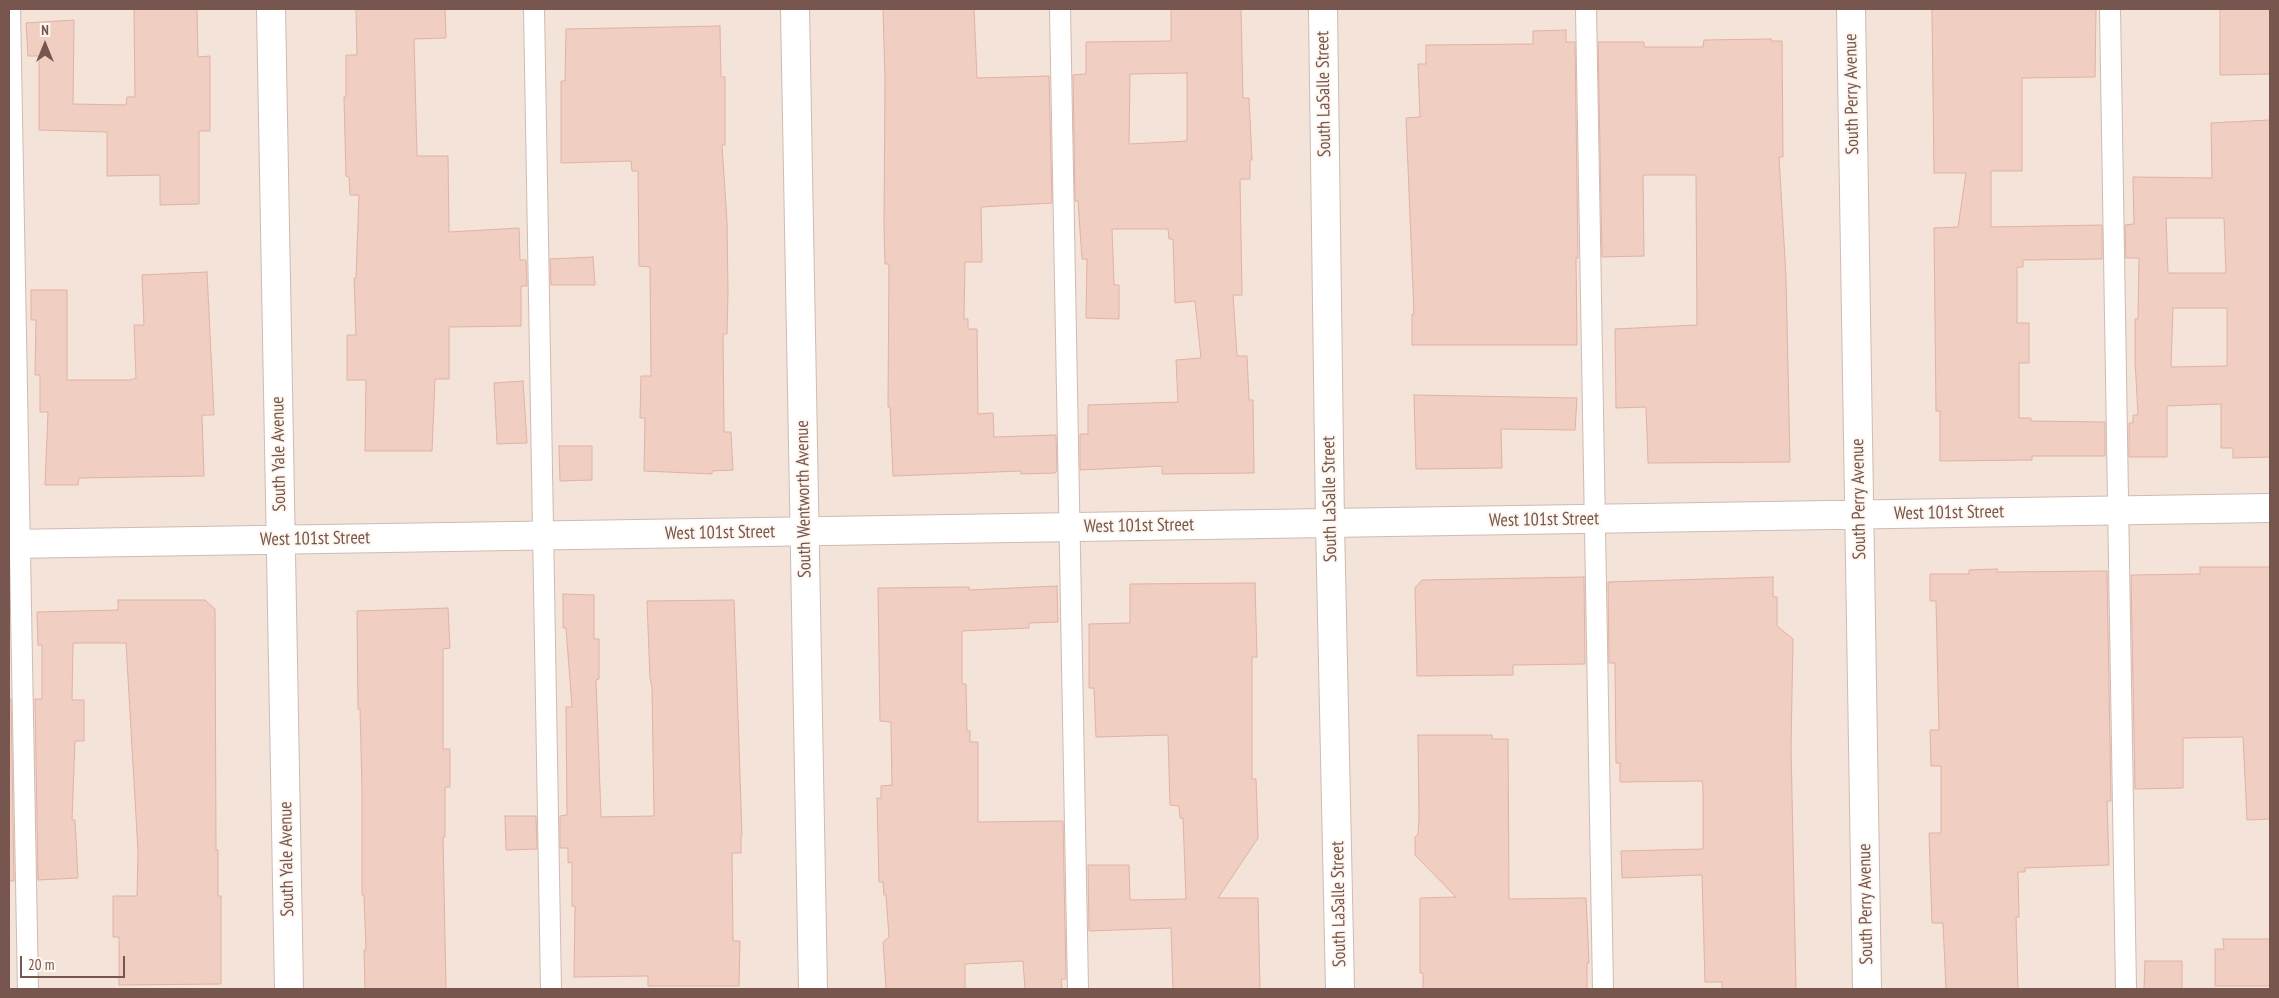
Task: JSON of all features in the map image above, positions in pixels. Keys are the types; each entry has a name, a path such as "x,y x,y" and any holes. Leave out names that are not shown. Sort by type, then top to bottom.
{"street":[{"name":"South Yale Avenue","path":"271,9 290,989"},
{"name":"South Wentworth Avenue","path":"795,9 813,989"},
{"name":"South LaSalle Street","path":"1323,9 1330,523 1340,989"},
{"name":"South Perry Avenue","path":"1851,9 1867,989"},
{"name":"West 101st Street","path":"14,544 2270,508"}],"lane":[{"path":"10,9 14,544 28,989"},
{"path":"534,9 551,989"},
{"path":"1060,9 1078,989"},
{"path":"1586,9 1603,989"},
{"path":"2110,9 2126,989"}],"shaded area":[{"path":"9,9 2270,9 2270,989 9,989"}],"building":[{"path":"134,9 197,9 198,57 210,56 210,131 199,131 199,204 160,205 160,175 107,176 107,132 39,130 39,56 28,56 26,23 74,20 73,104 126,105 127,97 135,97"},
{"path":"356,9 445,9 446,38 414,39 417,156 448,156 449,232 519,228 520,260 526,260 527,286 521,286 521,326 449,327 449,379 435,379 432,451 365,451 366,380 347,380 347,335 356,335 354,278 356,278 359,195 350,195 349,177 346,176 344,97 346,97 346,55 357,55"},
{"path":"883,9 974,9 977,78 1049,76 1052,203 981,207 982,262 965,262 964,319 968,319 968,329 977,329 978,414 993,413 994,437 1056,435 1057,471 1055,473 1021,474 1021,471 893,476 890,407 888,407 889,264 885,264 884,226 885,78"},
{"path":"1171,9 1241,9 1243,98 1249,98 1252,160 1250,160 1250,179 1240,179 1242,295 1233,295 1237,356 1247,356 1249,400 1253,400 1254,473 1162,474 1162,466 1080,470 1080,434 1088,434 1088,405 1178,402 1176,360 1201,358 1195,301 1175,303 1173,239 1169,239 1168,229 1112,229 1114,285 1119,285 1119,319 1086,318 1087,259 1082,259 1078,201 1075,201 1073,75 1086,74 1086,42 1171,41","holes":["1187,73 1187,141 1129,144 1130,74"]},
{"path":"1932,9 2096,9 2095,77 2022,78 2022,171 1991,171 1991,227 2102,225 2102,259 2023,260 2023,267 2017,267 2017,323 2029,323 2029,363 2019,363 2019,418 2031,418 2031,421 2105,422 2105,456 2032,456 2032,460 1940,461 1940,411 1936,411 1934,228 1958,227 1966,173 1934,173"},
{"path":"2220,9 2270,9 2270,74 2220,75"},
{"path":"720,26 721,77 725,77 725,145 722,145 727,222 728,292 727,334 723,334 724,432 731,432 733,470 712,471 712,474 644,471 645,418 640,418 641,376 651,376 650,267 639,266 638,171 632,171 631,161 561,163 561,81 565,81 566,29"},
{"path":"1566,30 1566,42 1575,42 1578,258 1576,258 1577,345 1412,345 1412,314 1414,314 1406,118 1420,117 1418,64 1426,64 1426,45 1533,44 1533,31"},
{"path":"1771,39 1771,41 1782,41 1783,157 1779,157 1786,277 1790,462 1648,463 1646,407 1616,408 1615,329 1697,325 1696,175 1643,175 1644,256 1602,257 1598,42 1644,42 1644,47 1703,47 1704,40"},
{"path":"2270,120 2270,457 2233,458 2233,448 2221,448 2221,404 2167,406 2167,457 2129,457 2129,423 2133,423 2133,415 2138,415 2135,319 2138,319 2139,258 2126,258 2125,225 2134,224 2133,177 2212,178 2211,123","holes":["2166,218 2224,218 2226,273 2168,273","2173,308 2227,308 2227,366 2171,367"]},
{"path":"593,257 595,285 551,285 550,259"},
{"path":"207,272 214,415 202,415 204,476 79,478 78,485 45,485 48,412 40,412 40,375 35,375 36,320 31,320 31,290 67,290 67,380 130,380 136,378 134,325 144,325 142,275"},
{"path":"523,381 527,443 497,444 494,383"},
{"path":"1414,395 1577,398 1575,430 1501,429 1502,468 1416,469"},
{"path":"559,446 592,446 592,480 560,481"},
{"path":"2200,567 2270,567 2270,819 2247,820 2243,737 2183,738 2183,788 2135,789 2131,575 2200,574"},
{"path":"1997,569 1997,572 2107,571 2111,801 2107,801 2109,865 2025,868 2025,872 2018,872 2019,917 2016,917 2018,989 1946,989 1943,923 1932,923 1929,833 1941,833 1941,766 1931,766 1930,730 1939,730 1936,601 1930,601 1930,574 1969,574 1969,570"},
{"path":"1584,577 1585,664 1513,665 1513,675 1417,676 1415,588 1422,580"},
{"path":"1773,577 1773,597 1777,597 1777,626 1793,639 1791,746 1796,989 1722,989 1722,982 1705,982 1702,875 1622,878 1621,851 1703,849 1703,787 1702,781 1620,782 1620,763 1616,763 1615,663 1609,663 1608,582"},
{"path":"1255,583 1257,657 1252,657 1252,779 1256,779 1258,838 1218,898 1258,898 1260,989 1173,989 1171,928 1089,931 1088,865 1129,865 1130,900 1186,899 1183,818 1180,818 1179,806 1170,805 1168,735 1096,737 1094,688 1089,688 1089,624 1130,623 1130,584"},
{"path":"1057,586 1058,622 1029,623 1029,628 962,631 962,684 966,684 967,731 970,731 970,742 978,742 978,822 1063,821 1066,979 1061,979 1062,989 1025,989 1023,961 965,964 965,989 886,989 883,942 889,937 886,895 884,895 883,882 879,882 877,798 881,798 881,786 892,785 891,722 880,721 878,588 969,587 969,590"},
{"path":"563,594 594,595 594,639 599,639 599,679 596,680 601,817 654,816 652,687 647,601 734,600 742,835 741,853 732,853 733,941 740,941 739,986 648,986 648,976 574,977 575,906 572,906 572,862 568,863 568,848 560,848 560,816 567,815 566,707 572,707 566,628 563,628"},
{"path":"118,600 205,600 215,609 216,850 218,850 218,896 221,896 221,984 119,985 119,937 113,937 113,896 137,896 138,851 126,643 73,643 72,700 84,700 84,741 75,741 72,820 75,820 78,878 38,880 35,699 42,699 42,645 38,645 37,612 118,610"},
{"path":"448,608 450,648 443,649 443,749 450,749 450,787 445,787 445,837 443,837 446,989 365,989 364,950 366,950 364,895 362,895 362,788 360,709 358,709 357,611"},
{"path":"9,699 11,699 14,881 9,881"},
{"path":"1418,735 1492,735 1492,739 1508,739 1509,899 1586,898 1589,963 1587,963 1587,989 1423,989 1423,973 1420,973 1420,898 1456,897 1415,855 1415,837 1418,834 1419,818"},
{"path":"505,816 536,816 537,849 506,850"},
{"path":"2223,939 2270,939 2270,986 2215,986 2215,949 2224,949"},
{"path":"2145,961 2182,961 2182,989 2144,989"}]}
